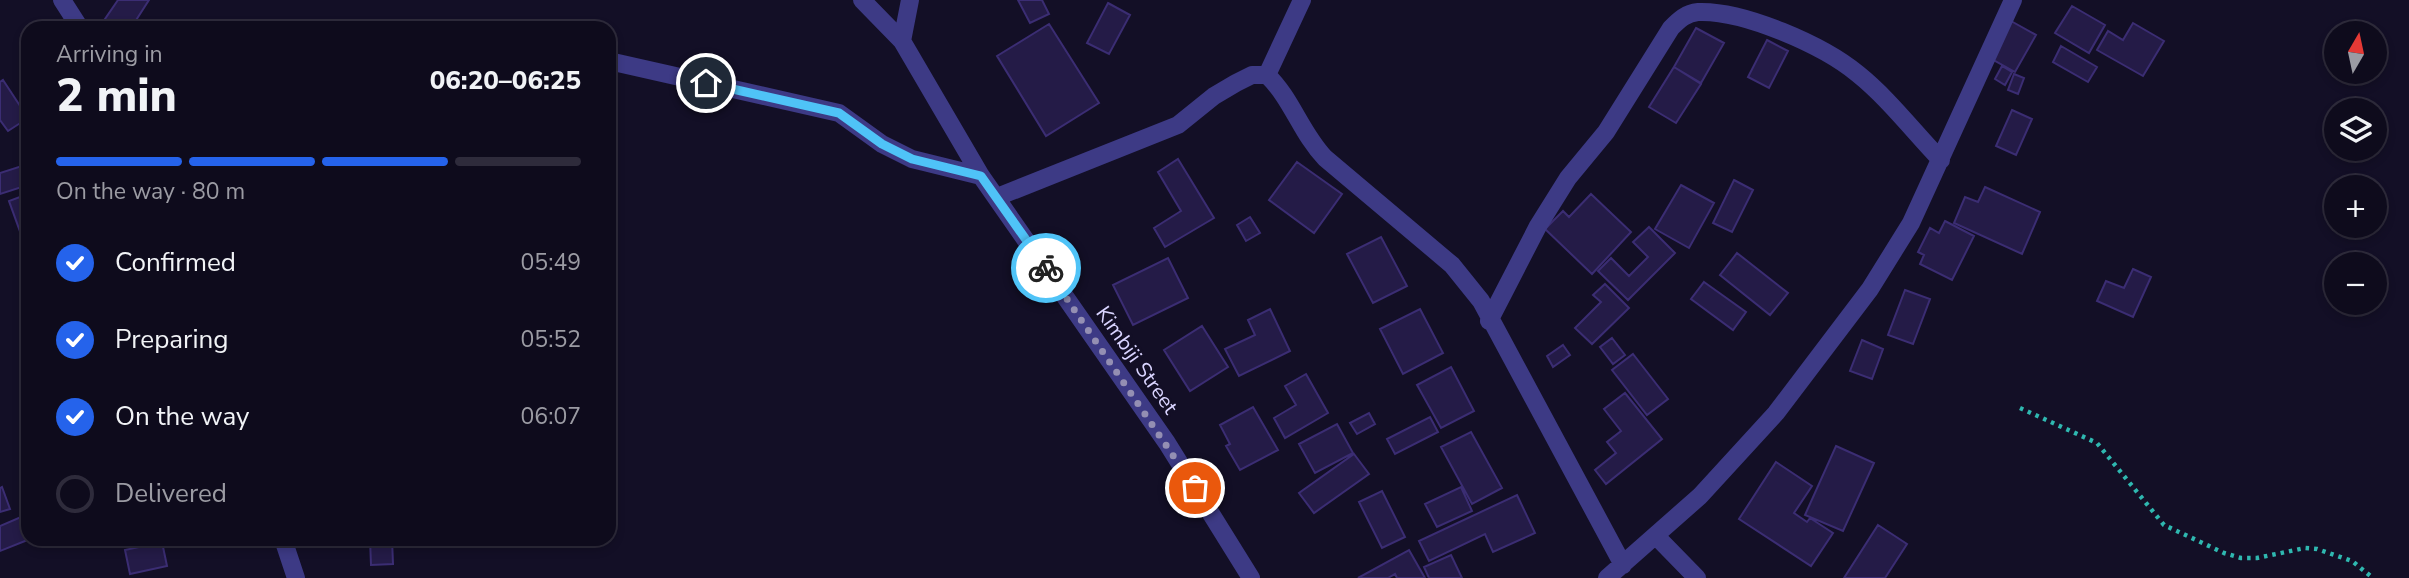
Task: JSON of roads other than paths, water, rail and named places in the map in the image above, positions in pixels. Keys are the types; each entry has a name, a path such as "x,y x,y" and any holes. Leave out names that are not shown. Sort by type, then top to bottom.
{"street":[{"path":"62,0 76,21"},
{"name":"Kimbiji Street","path":"862,0 902,41 981,176 1167,443 1251,578"},
{"path":"902,41 910,0"},
{"path":"1266,75 1303,0"},
{"path":"1607,578 1700,496 1784,403 1870,289 1911,223 2013,0"},
{"path":"1489,321 1538,226 1568,178 1606,132 1671,28 1682,17 1698,12 1729,16 1818,46 1859,74 1941,160"},
{"path":"616,63 839,113 882,144 912,159 981,176"},
{"path":"997,197 1178,125 1214,96 1236,83 1252,75 1266,75 1282,89 1308,140 1316,149 1452,265 1481,301 1489,321 1527,382 1623,565"},
{"path":"1656,536 1698,578"},
{"path":"285,546 296,578"}]}
